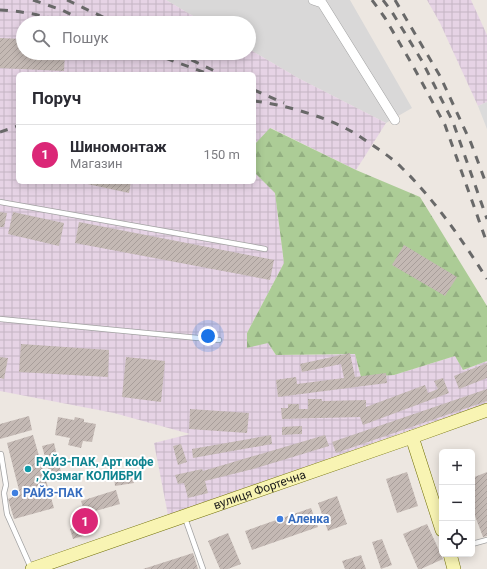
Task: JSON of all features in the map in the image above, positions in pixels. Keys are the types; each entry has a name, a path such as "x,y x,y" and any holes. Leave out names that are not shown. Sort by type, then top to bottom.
{"street":[{"path":"318,1 395,120"},
{"name":"вулиця Фортечна","path":"32,569 412,438 487,410"},
{"path":"412,438 439,521"},
{"path":"451,557 454,569"}],"lane":[{"path":"0,202 265,249"},
{"path":"0,319 219,340"},
{"path":"1,454 6,485 4,493 7,514 32,569"},
{"path":"184,516 202,569"},
{"path":"475,543 487,540"}],"shaded area":[{"path":"0,0 166,0 193,16 16,16 16,60 256,60 256,53 298,78 386,123 356,170 271,128 256,143 256,72 16,72 16,184 256,184 256,174 275,192 284,263 247,333 268,343 276,355 355,354 361,377 394,375 455,356 464,370 487,361 487,403 168,515 154,443 190,434 114,413 0,391"},
{"path":"166,0 350,0 412,108 386,123 298,78 256,53 256,16 193,16"},
{"path":"427,0 471,0 487,35 487,102 478,106 440,23"},
{"path":"487,102 487,129 478,106"}],"green space":[{"path":"270,128 356,170 420,197 487,306 487,361 463,370 455,356 394,375 361,377 355,354 276,355 268,343 247,348 247,333 284,263 275,193 256,174 256,143"}],"building":[{"path":"0,38 16,39 16,60 65,60 64,71 0,68"},
{"path":"87,184 131,184 129,193"},
{"path":"0,212 7,213 4,227 0,227"},
{"path":"13,212 64,223 59,246 8,234"},
{"path":"79,222 274,260 270,280 75,243"},
{"path":"404,245 457,277 445,296 392,265"},
{"path":"21,344 109,350 108,377 19,372"},
{"path":"350,353 355,377 386,373 387,383 278,397 276,380 296,377 297,384 344,378 341,364 302,372 300,364"},
{"path":"0,357 8,358 4,379 0,378"},
{"path":"126,357 165,361 161,402 122,397"},
{"path":"487,363 487,378 459,389 454,376"},
{"path":"443,378 449,393 363,425 360,417 282,419 281,408 288,408 288,404 299,404 299,409 308,409 308,399 322,399 322,401 366,400 366,407 425,385 428,393 438,389 434,381"},
{"path":"487,389 487,401 336,453 332,442"},
{"path":"190,409 249,413 247,433 189,429"},
{"path":"29,416 32,430 0,439 0,424"},
{"path":"58,417 74,420 75,417 84,419 84,422 96,424 92,442 83,441 81,448 68,445 70,438 55,435"},
{"path":"302,426 302,434 282,435 282,427"},
{"name":"РАЙЗ-ПАК, Арт кофе , Хозмаг КОЛИБРИ","path":"33,435 54,508 14,519 8,499 20,494 7,443"},
{"path":"271,435 272,444 193,458 192,449"},
{"path":"325,435 329,446 253,469 205,481 208,493 188,498 184,483 178,484 175,475 202,469 203,471"},
{"path":"54,443 61,472 50,475 42,446"},
{"path":"181,444 187,462 178,465 173,446"},
{"path":"407,472 418,506 397,513 386,479"},
{"path":"487,472 487,536 483,537 475,516 475,477"},
{"path":"132,473 134,483 115,486 114,476"},
{"path":"116,490 120,504 85,514 81,501"},
{"path":"337,496 347,524 328,531 318,503"},
{"path":"311,508 318,527 252,550 245,531"},
{"path":"86,524 89,534 73,539 70,529"},
{"path":"427,524 439,550 439,557 442,557 443,559 418,569 403,534"},
{"path":"228,533 241,564 228,569 220,569 208,541"},
{"path":"382,539 392,565 381,569 372,542"},
{"path":"193,553 198,569 143,569"},
{"path":"361,555 366,569 345,569 342,561"}],"railway":[{"path":"33,0 74,16"},
{"path":"67,0 101,16"},
{"path":"372,0 385,18 445,125 487,243"},
{"path":"383,0 422,61 453,122 487,219"},
{"path":"395,0 440,76 471,143 487,186"},
{"path":"0,10 17,11 42,16"},
{"path":"170,60 203,72"},
{"path":"192,60 217,72"},
{"path":"256,91 284,103"},
{"path":"256,101 289,108 314,115 337,124 354,133 389,157 414,180 437,207 458,235 487,279"},
{"path":"0,132 16,127"}],"place":[{"name":"РАЙЗ-ПАК, Арт кофе , Хозмаг КОЛИБРИ","path":"28,469"},
{"name":"РАЙЗ-ПАК","path":"15,493"},
{"name":"Аленка","path":"280,519"},
{"name":"Шиномонтаж","path":"85,521"}]}
